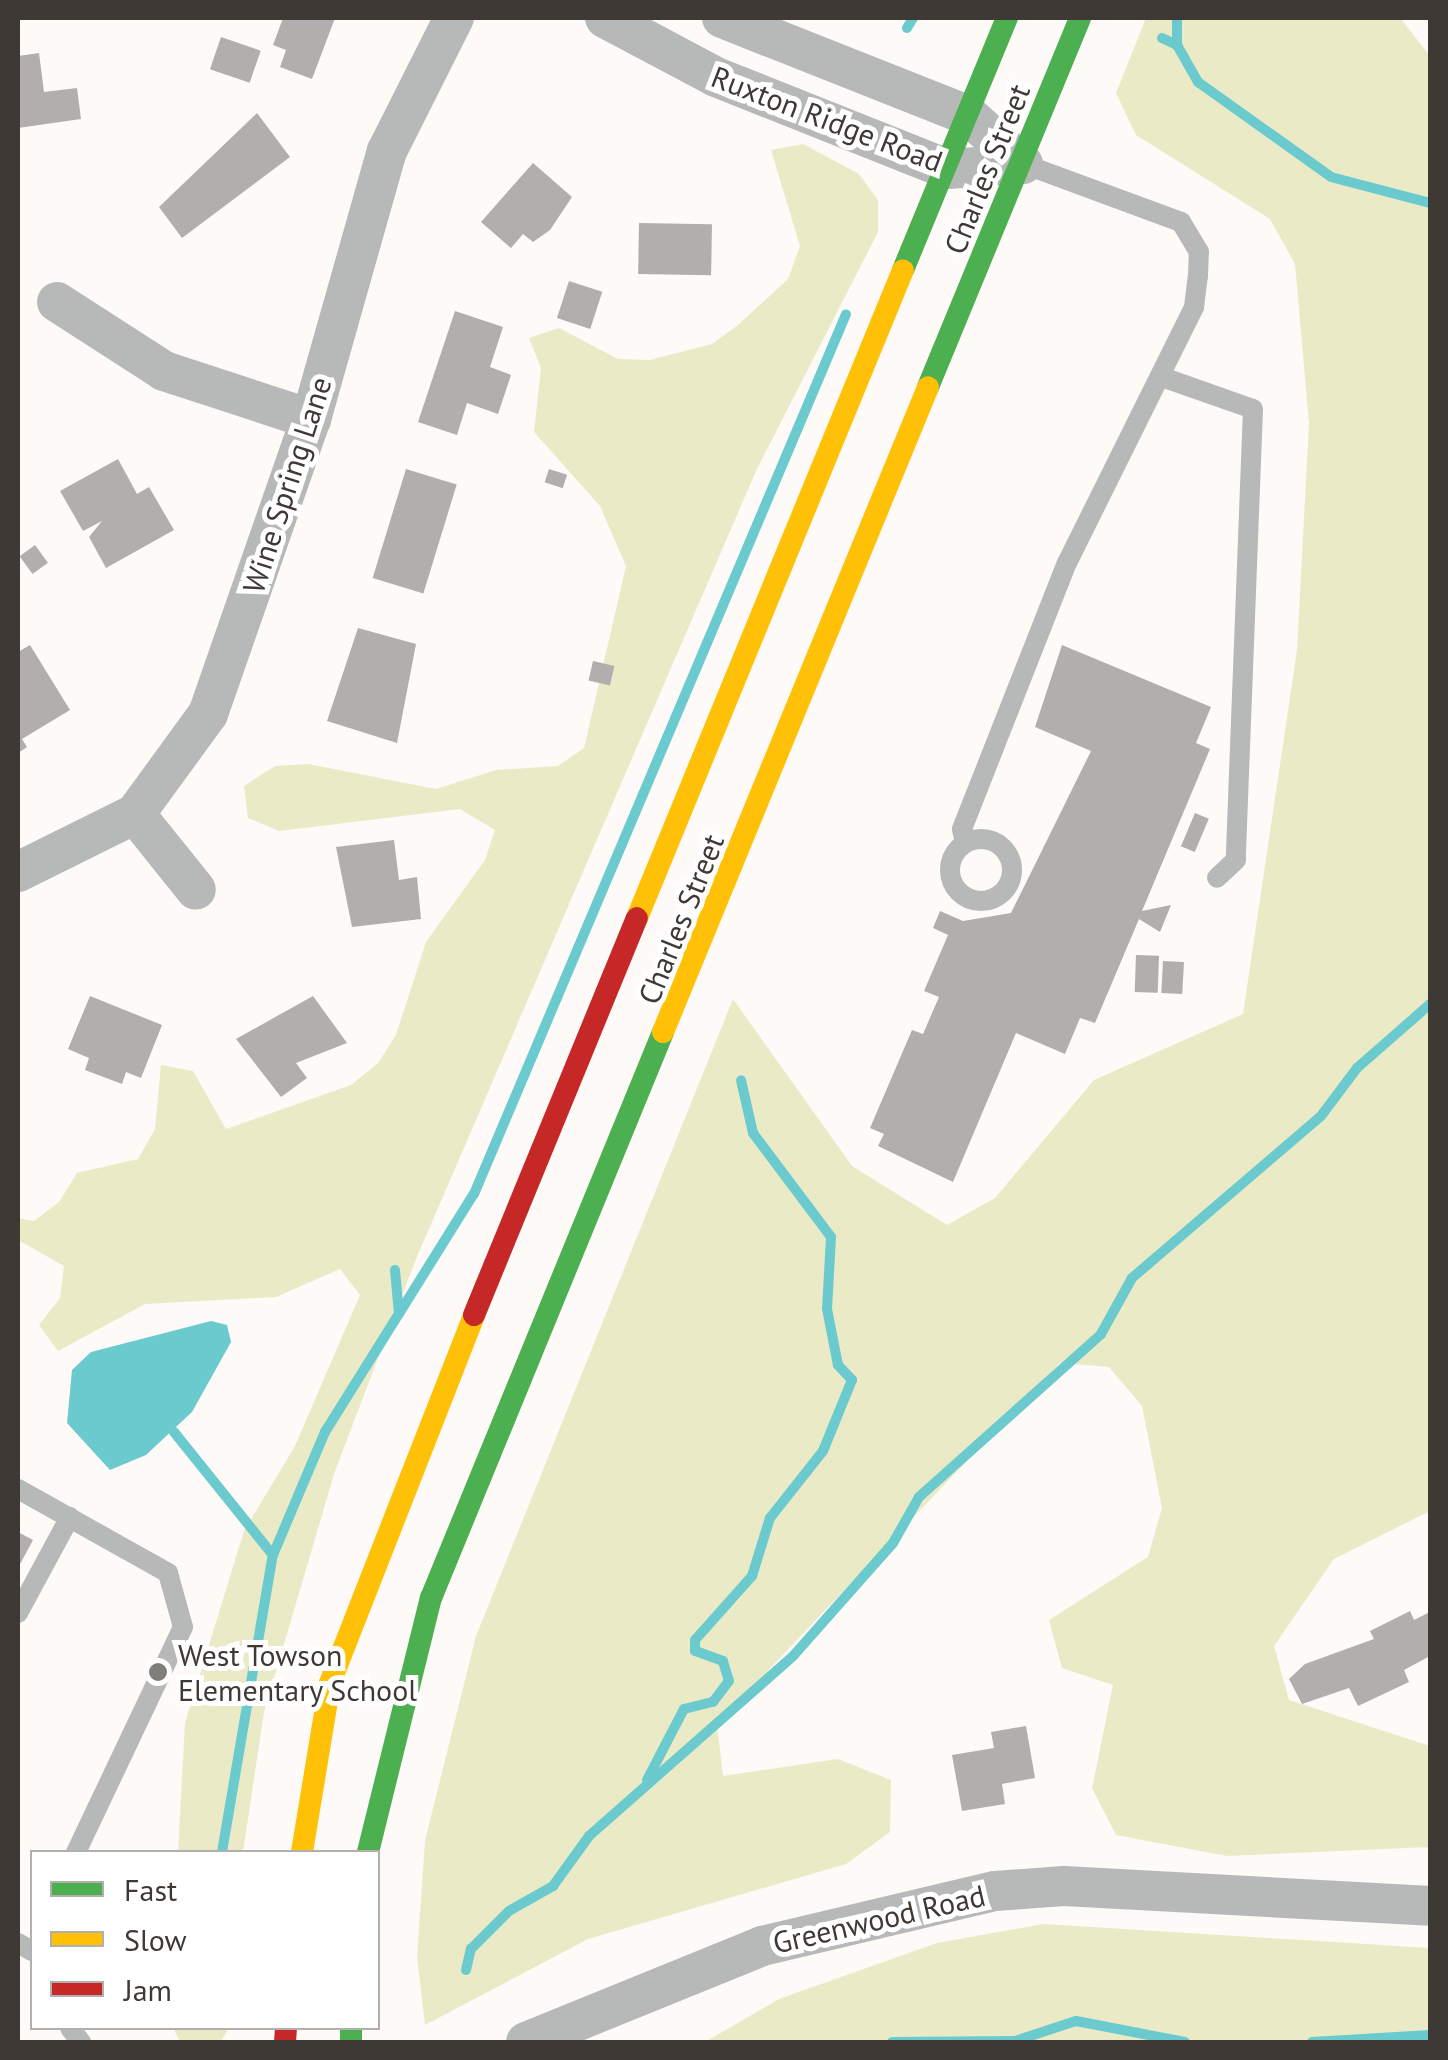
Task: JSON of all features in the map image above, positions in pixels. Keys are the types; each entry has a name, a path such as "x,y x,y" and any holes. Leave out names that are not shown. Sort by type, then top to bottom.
{"main road":[{"name":"Charles Street","path":"302,1850 330,1683 360,1592 1006,18"},
{"name":"Charles Street","path":"368,1850 431,1598 1080,18"}],"street":[{"name":"Wine Spring Lane","path":"18,872 135,814 208,714 311,418 387,151 454,18"},
{"name":"Ruxton Ridge Road","path":"605,18 716,78 947,169 1023,164"},
{"name":"Ruxton Ridge Road","path":"722,18 969,116 1023,164"},
{"path":"57,302 164,370 311,418"},
{"path":"135,814 196,890"},
{"name":"Greenwood Road","path":"526,2042 762,1946 995,1891 1064,1886 1430,1906"}],"lane":[{"path":"965,843 962,829 1067,564 1194,307 1193,235 1181,222 1023,164"},
{"path":"1162,378 1252,410 1236,860 1216,878"},
{"path":"18,1488 168,1573 183,1626 174,1664 77,1850"},
{"path":"18,1613 70,1517"}],"green space":[{"path":"1146,18 1400,18 1430,56 1430,1511 1334,1559 1274,1646 1289,1700 1430,1746 1430,1847 1227,1856 1116,1835 1092,1788 1113,1685 1062,1668 1049,1620 1148,1557 1162,1508 1142,1406 1109,1367 1060,1363 717,1724 723,1776 838,1759 891,1780 890,1832 846,1864 588,1939 425,2025 417,1957 425,1841 476,1636 733,999 852,1166 947,1225 995,1198 1094,1080 1243,1014 1297,650 1309,423 1295,264 1270,219 1136,135 1116,93"},
{"path":"803,144 859,174 878,200 878,232 756,471 416,1259 335,1471 264,1712 243,1850 178,1850 185,1723 244,1531 295,1446 360,1295 340,1269 276,1297 145,1304 58,1351 39,1325 60,1298 64,1266 18,1240 18,1218 34,1221 59,1202 77,1173 138,1159 155,1129 161,1065 193,1071 226,1129 351,1085 378,1063 396,1035 426,942 485,860 495,830 460,809 279,831 248,818 244,786 275,766 308,764 436,789 496,770 558,766 584,748 626,566 600,506 534,432 541,368 529,338 559,328 618,359 650,360 712,344 738,325 788,279 800,246 771,150"},
{"path":"1044,1924 1430,1948 1430,2042 705,2042 779,1999 937,1943"},
{"path":"174,2030 228,2030 221,2041 180,2042"}],"water":[{"path":"211,1321 227,1325 231,1342 192,1412 146,1455 110,1470 67,1423 72,1370 91,1352"}],"building":[{"path":"283,18 335,18 312,79 280,67 286,50 273,45"},
{"path":"221,37 261,51 250,83 210,69"},
{"path":"39,53 44,92 77,88 81,119 18,128 18,56"},
{"path":"257,113 290,157 182,238 159,207"},
{"path":"533,163 572,197 550,230 533,242 523,234 511,248 481,222"},
{"path":"639,223 712,224 711,275 638,274"},
{"path":"569,281 602,292 590,329 557,318"},
{"path":"455,311 503,327 490,367 511,375 498,414 467,403 457,435 418,422"},
{"path":"118,459 137,494 149,487 174,530 106,568 89,537 102,521 83,531 60,491"},
{"path":"406,469 457,484 423,594 373,578"},
{"path":"549,469 567,475 563,488 545,482"},
{"path":"35,545 48,563 33,574 20,556"},
{"path":"358,628 416,644 397,743 327,721"},
{"path":"30,645 70,710 22,739 27,747 18,753 18,652"},
{"path":"1062,645 1211,707 1196,743 1210,749 1142,911 1171,905 1160,932 1139,919 1095,1023 1080,1018 1065,1054 1016,1033 953,1182 878,1146 884,1134 870,1128 912,1030 923,1034 939,997 924,991 948,935 933,928 940,911 963,921 1011,913 1091,751 1035,727"},
{"path":"593,661 614,666 610,685 589,680"},
{"path":"1195,813 1209,819 1195,852 1181,846"},
{"path":"394,840 399,880 417,877 421,919 352,927 336,847"},
{"path":"1136,955 1159,956 1158,993 1135,992"},
{"path":"1163,961 1184,962 1182,994 1161,993"},
{"path":"90,996 162,1025 141,1078 126,1072 122,1084 85,1070 89,1058 68,1049"},
{"path":"313,996 347,1043 296,1063 307,1078 281,1097 236,1039"},
{"path":"18,1532 33,1540 18,1568"},
{"path":"1410,1611 1414,1620 1430,1612 1430,1656 1404,1670 1409,1682 1358,1706 1349,1688 1302,1704 1289,1679 1305,1664 1374,1639 1370,1631"},
{"path":"1026,1726 1035,1778 1002,1784 1005,1804 962,1811 952,1755 994,1748 991,1732"}],"waterway":[{"path":"907,28 913,18"},
{"path":"1177,18 1177,45 1198,82 1331,177 1430,203"},
{"path":"1162,38 1177,45"},
{"path":"222,1850 273,1555 325,1432 474,1194 846,314"},
{"path":"466,1970 471,1949 509,1911 553,1886 589,1836 794,1655 893,1543 919,1497 1101,1334 1132,1278 1321,1116 1357,1068 1430,1004"},
{"path":"647,1780 684,1709 713,1702 729,1681 723,1661 695,1651 695,1640 752,1576 770,1518 823,1451 852,1380 838,1365 827,1309 831,1237 753,1133 741,1080"},
{"path":"395,1270 399,1314"},
{"path":"174,1432 273,1555"},
{"path":"892,2042 1015,2041 1076,2021 1185,2042"},
{"path":"1312,2042 1430,2035"}],"traffic: fast":[{"path":"903,270 1007,18"},
{"path":"928,387 1080,18"},
{"path":"368,1850 431,1598 663,1032"},
{"path":"351,2030 351,2042"}],"traffic: slow":[{"path":"637,918 903,270"},
{"path":"663,1032 928,387"},
{"path":"302,1850 330,1683 474,1315"}],"traffic: jam":[{"path":"474,1315 637,918"},
{"path":"285,2042 286,2030"}],"place":[{"name":"West Towson Elementary School","path":"158,1672"}]}
